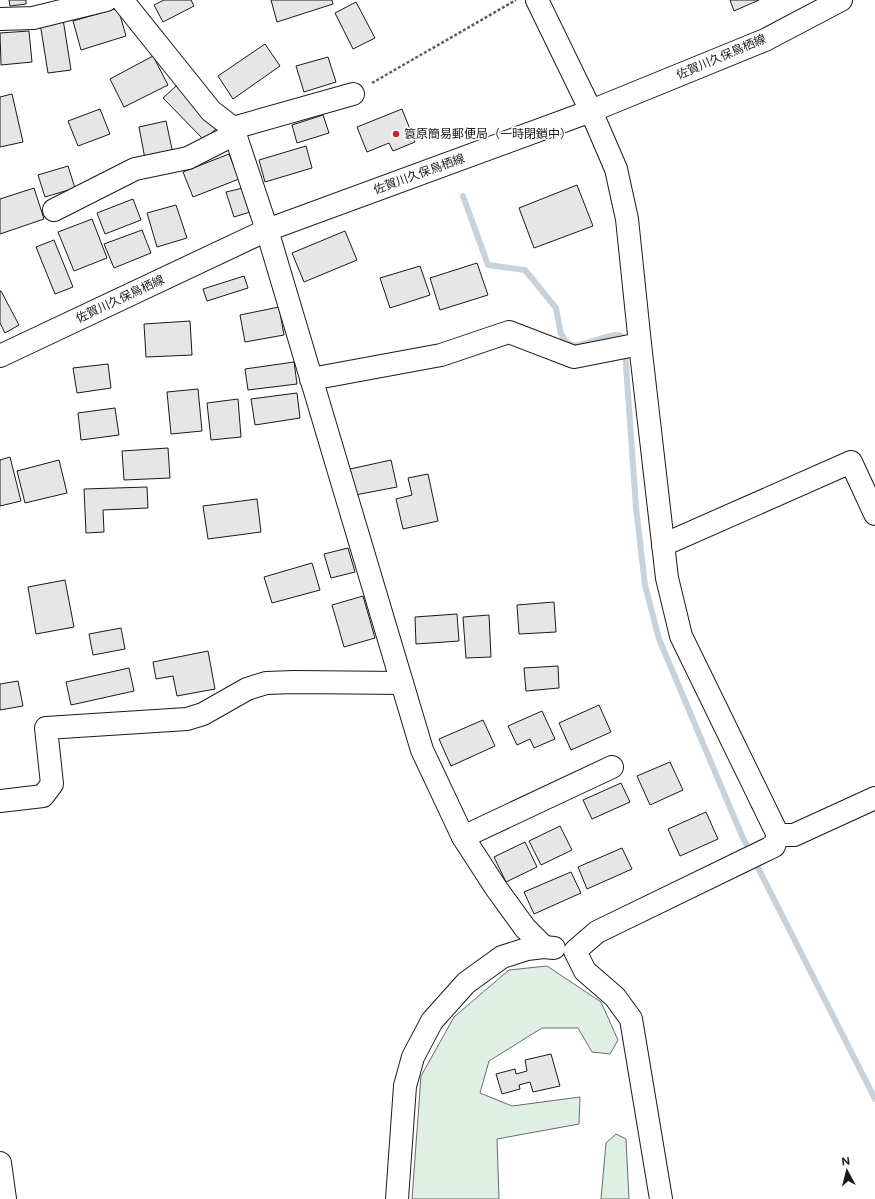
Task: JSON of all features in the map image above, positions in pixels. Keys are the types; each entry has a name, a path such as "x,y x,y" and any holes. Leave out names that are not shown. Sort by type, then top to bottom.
{"street":[{"path":"0,19 33,18 106,0"},
{"path":"122,0 211,111 233,128 267,230 422,750 463,837 496,888 525,928 544,947"},
{"path":"397,1199 405,1086 413,1057 432,1021 466,983 502,957 527,948 544,947 575,951 597,932 774,846 778,835 681,636 667,578 627,219 616,169 592,111 537,0"},
{"name":"佐賀川久保鳥栖線","path":"0,356 267,230 592,111 765,40 841,0"},
{"path":"54,210 135,169 188,158 227,138 233,128 353,94"},
{"path":"311,379 441,355 509,332 574,357 640,344"},
{"path":"663,545 851,462 875,514"},
{"path":"0,801 43,796 52,784 46,728 187,719 203,714 247,689 266,683 402,683"},
{"path":"463,837 612,767"},
{"path":"778,835 794,835 875,798"},
{"path":"575,951 585,971 615,997 631,1019 661,1199"},
{"path":"0,1163 5,1199"}],"path":[{"path":"353,94 517,0"}],"green space":[{"path":"547,966 601,1002 618,1040 610,1054 592,1052 578,1028 542,1028 489,1061 480,1093 512,1106 580,1097 579,1124 497,1139 499,1199 412,1199 421,1076 454,1017 509,970"},
{"path":"616,1134 626,1139 629,1199 601,1199 606,1143"}],"building":[{"path":"9,0 26,0 26,4 10,6"},
{"path":"164,0 191,0 194,6 163,22 154,5"},
{"path":"271,0 332,0 333,4 277,22"},
{"path":"730,0 759,0 734,11"},
{"path":"356,2 375,38 353,49 335,13"},
{"path":"118,8 126,36 81,50 73,21"},
{"path":"63,19 71,70 48,73 40,23"},
{"path":"29,31 32,62 1,65 0,33"},
{"path":"265,44 280,66 233,99 218,76"},
{"path":"153,56 168,85 124,107 110,79"},
{"path":"328,57 336,82 304,92 296,66"},
{"path":"176,86 217,128 204,140 163,98"},
{"path":"12,94 23,142 0,147 0,97"},
{"path":"100,109 110,134 78,146 68,121"},
{"path":"402,109 415,142 393,151 389,143 367,152 357,127"},
{"path":"323,115 329,133 297,143 292,125"},
{"path":"166,121 173,154 145,159 139,127"},
{"path":"306,146 312,168 265,182 259,160"},
{"path":"229,154 239,179 193,197 183,172"},
{"path":"68,166 75,188 45,197 38,175"},
{"path":"577,185 593,226 534,248 519,208"},
{"path":"34,188 44,219 0,234 0,199"},
{"path":"243,188 250,212 234,217 226,192"},
{"path":"133,199 141,220 105,234 97,213"},
{"path":"176,205 187,238 157,247 147,213"},
{"path":"92,219 107,258 74,271 58,232"},
{"path":"142,230 151,253 114,268 104,244"},
{"path":"345,231 357,260 304,282 292,253"},
{"path":"54,240 73,287 55,294 36,247"},
{"path":"477,263 488,295 440,310 430,278"},
{"path":"420,266 430,295 390,308 380,278"},
{"path":"244,276 248,288 207,301 203,289"},
{"path":"0,291 19,325 5,333 0,323"},
{"path":"279,307 284,335 245,342 240,315"},
{"path":"190,321 192,355 146,357 144,324"},
{"path":"294,362 297,384 248,390 245,369"},
{"path":"108,364 111,388 77,393 73,368"},
{"path":"198,389 202,431 171,434 167,392"},
{"path":"297,393 300,418 255,425 251,399"},
{"path":"238,399 241,437 211,440 207,403"},
{"path":"115,408 119,435 81,440 78,413"},
{"path":"168,448 170,478 124,480 122,451"},
{"path":"10,457 21,501 0,506 0,460"},
{"path":"59,460 67,493 25,503 17,471"},
{"path":"391,460 397,487 355,495 350,469"},
{"path":"428,474 438,521 403,529 396,499 412,495 408,478"},
{"path":"147,487 148,508 103,510 104,532 86,533 84,489"},
{"path":"257,499 261,532 208,539 203,506"},
{"path":"348,548 355,572 331,578 324,554"},
{"path":"312,563 320,590 272,603 264,577"},
{"path":"65,580 74,627 36,634 28,587"},
{"path":"363,596 375,638 344,647 332,605"},
{"path":"554,602 556,632 519,634 517,605"},
{"path":"457,614 459,641 416,644 415,617"},
{"path":"489,615 491,657 466,658 463,617"},
{"path":"121,628 125,649 93,655 89,634"},
{"path":"208,651 215,689 177,696 173,676 156,679 153,662"},
{"path":"558,666 559,688 526,691 524,668"},
{"path":"129,668 134,691 71,705 66,682"},
{"path":"18,681 23,706 0,710 0,684"},
{"path":"599,705 611,732 571,750 559,723"},
{"path":"542,711 555,739 534,748 530,739 517,745 508,726"},
{"path":"483,720 495,746 451,766 439,739"},
{"path":"670,762 683,790 650,805 637,776"},
{"path":"621,783 630,802 592,819 583,800"},
{"path":"706,812 718,839 680,856 668,829"},
{"path":"560,826 572,850 541,865 529,841"},
{"path":"525,842 537,867 506,882 494,857"},
{"path":"622,848 632,869 587,889 578,867"},
{"path":"571,872 581,893 534,914 524,892"},
{"path":"551,1054 560,1086 533,1092 530,1082 519,1085 520,1089 502,1094 496,1074 515,1069 516,1074 527,1071 525,1060"}],"waterway":[{"path":"463,196 488,265 525,270 556,308 561,334 567,343 576,346 614,335 623,337 624,342"},
{"path":"625,351 636,507 645,585 659,639 742,836 875,1099"}],"place":[{"name":"簑原簡易郵便局（一時閉鎖中）","path":"396,134"}]}
